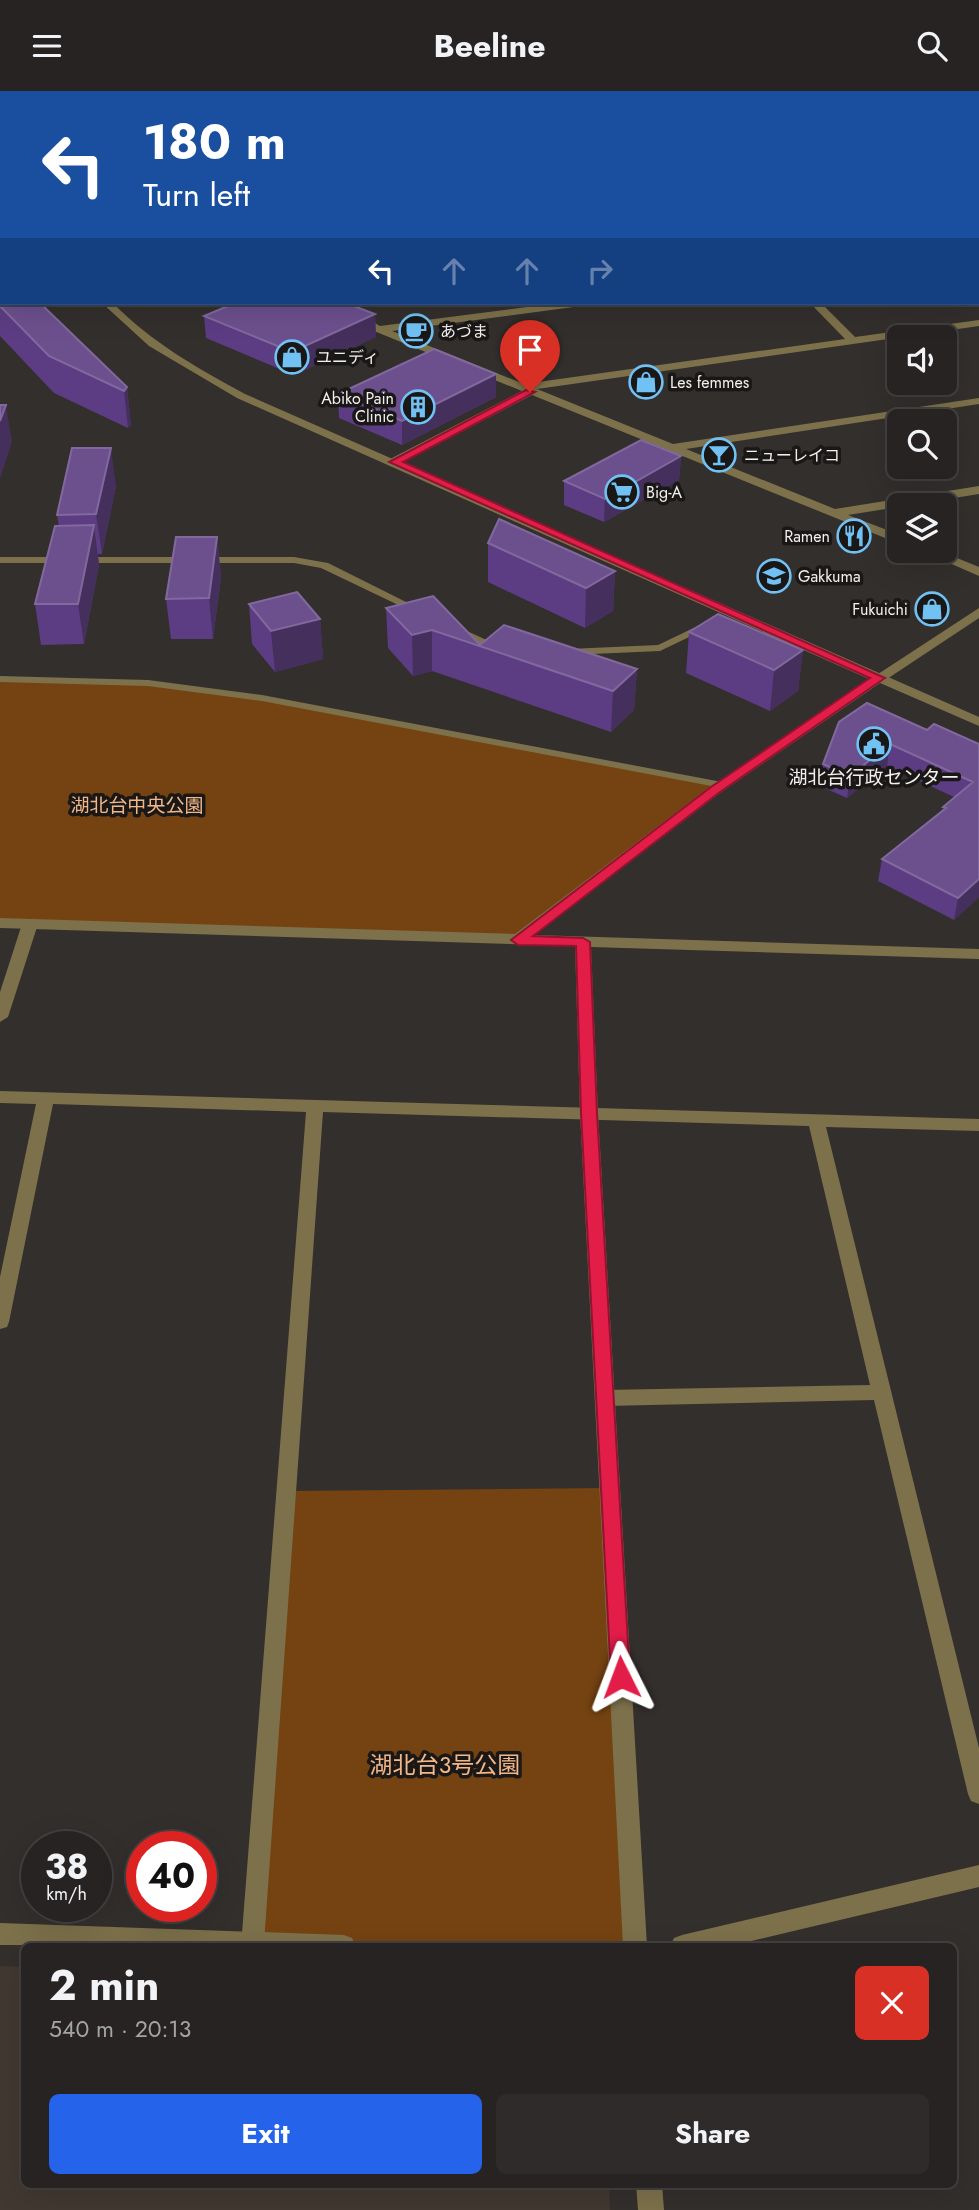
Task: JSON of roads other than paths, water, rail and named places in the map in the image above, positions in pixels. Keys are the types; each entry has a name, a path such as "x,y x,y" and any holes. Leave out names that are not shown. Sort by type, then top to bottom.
{"street":[{"path":"109,305 153,346 193,371 979,722"},
{"path":"336,305 378,329 887,535"},
{"path":"378,329 565,305"},
{"path":"817,305 853,341"},
{"path":"394,462 525,390 979,323"},
{"path":"670,448 979,401"},
{"path":"833,513 979,490"},
{"path":"957,563 979,572"},
{"path":"518,940 722,785 979,612"},
{"path":"0,923 979,954"},
{"path":"0,1017 30,924"},
{"path":"583,942 589,1113 635,1943"},
{"path":"0,1097 979,1125"},
{"path":"0,1322 46,1098"},
{"path":"0,1934 252,1943 315,1106"},
{"path":"816,1120 979,1794"},
{"path":"605,1398 882,1391"},
{"path":"695,1943 979,1877"},
{"path":"649,2188 651,2210"}],"lane":[{"path":"0,559 295,560 324,565 428,615"},
{"path":"552,652 660,648 679,641 730,611"},
{"path":"439,621 511,653"},
{"path":"0,679 148,683 262,698 722,785"}],"place":[{"name":"あづま","path":"416,331"},
{"name":"ユニディ","path":"292,357"},
{"name":"Les femmes","path":"646,382"},
{"name":"Abiko Pain Clinic","path":"418,407"},
{"name":"ニューレイコ","path":"719,455"},
{"name":"Big-A","path":"622,492"},
{"name":"Ramen","path":"854,536"},
{"name":"Gakkuma","path":"774,576"},
{"name":"Fukuichi","path":"932,609"},
{"name":"湖北台行政センター","path":"874,744"}],"park label":[{"name":"湖北台中央公園","path":"137,805"},
{"name":"湖北台3号公園","path":"445,1765"}]}
